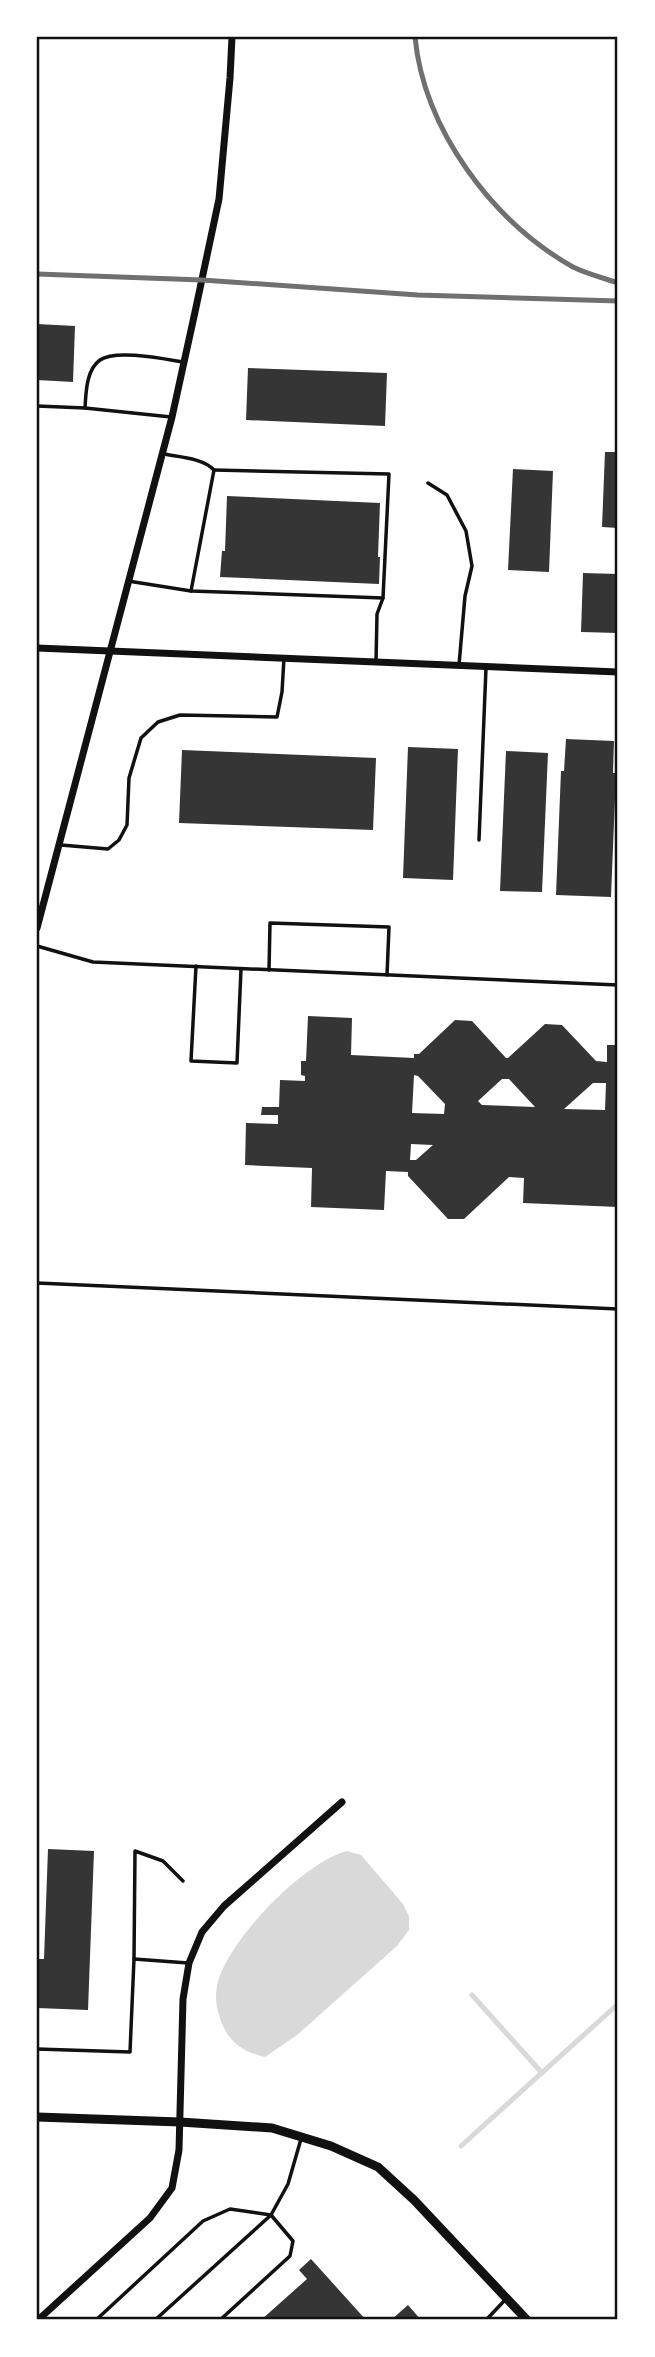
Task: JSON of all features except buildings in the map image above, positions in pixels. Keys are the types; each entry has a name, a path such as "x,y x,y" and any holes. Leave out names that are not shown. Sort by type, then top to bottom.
{"street":[{"path":"37,928 172,417 219,199 232,37"},
{"path":"37,648 618,672"},
{"path":"38,2320 150,2218 172,2188 176,2174 180,2122 183,1999 189,1963 202,1932 224,1906 342,1802"},
{"path":"37,2117 272,2128 331,2146 378,2167 414,2200 527,2320"}],"lane":[{"path":"85,408 91,371 100,360 119,355 183,362"},
{"path":"37,406 172,417"},
{"path":"162,454 194,460 211,466 214,470 389,474 383,598 377,614 376,662"},
{"path":"191,591 214,470"},
{"path":"428,483 447,495 466,531 470,554 472,566 465,596 459,665"},
{"path":"128,581 191,591 383,598"},
{"path":"59,845 107,849 120,839 127,825 129,778 141,738 158,722 180,715 277,717 284,658"},
{"path":"479,840 486,666"},
{"path":"269,970 270,923 389,927 387,975"},
{"path":"37,946 93,962 618,985"},
{"path":"196,966 191,1061 237,1063 242,968"},
{"path":"37,1283 618,1308"},
{"path":"37,2049 130,2052 135,1851 163,1861 183,1881"},
{"path":"134,1959 189,1963"},
{"path":"155,2320 271,2215 288,2184 302,2137"},
{"path":"96,2320 203,2221 230,2209 271,2215 293,2241 290,2256 220,2320"},
{"path":"486,2320 506,2299"}],"shaded area":[{"path":"347,1851 361,1855 403,1904 409,1916 409,1930 397,1946 297,2035 265,2057 246,2051 227,2034 218,2013 216,1991 223,1968 235,1948 269,1906 310,1870"}],"waterway":[{"path":"472,1995 542,2073"},
{"path":"461,2146 618,2004"}],"railway":[{"path":"415,37 421,72 432,106 467,170 490,199 544,248 573,267 618,283"},
{"path":"37,274 202,280 418,295 618,301"}]}
